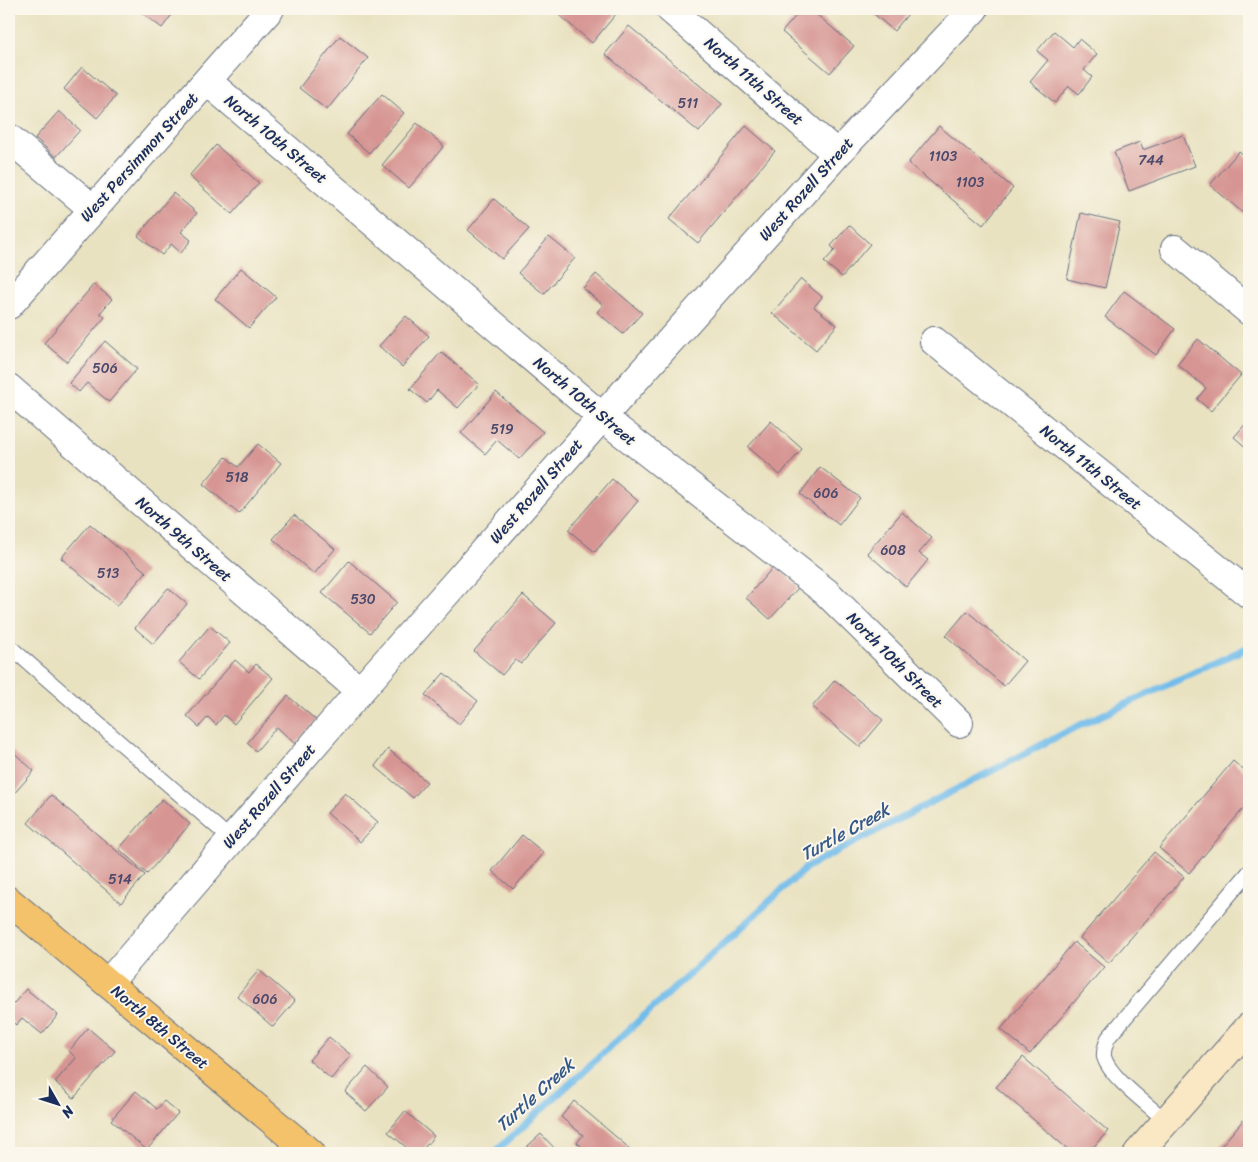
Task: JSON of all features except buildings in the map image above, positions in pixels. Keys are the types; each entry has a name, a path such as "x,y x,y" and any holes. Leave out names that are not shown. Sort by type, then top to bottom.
{"main road":[{"name":"North 8th Street","path":"9,901 311,1153"},
{"path":"1138,1153 1166,1121 1245,1040"}],"street":[{"name":"West Persimmon Street","path":"9,305 270,9"},
{"name":"North 11th Street","path":"670,9 837,154"},
{"name":"West Rozell Street","path":"108,983 360,691 602,417 837,154 974,9"},
{"name":"North 10th Street","path":"208,80 602,417 826,592 960,723"},
{"path":"9,138 93,209"},
{"path":"1175,249 1249,311"},
{"name":"North 11th Street","path":"934,341 1249,594"},
{"name":"North 9th Street","path":"9,388 360,691"}],"lane":[{"path":"9,646 232,840"},
{"path":"1166,1121 1108,1067 1104,1056 1104,1049 1108,1038 1249,872"}],"waterway":[{"name":"Turtle Creek","path":"494,1153 807,867 1072,729 1249,647"}]}
